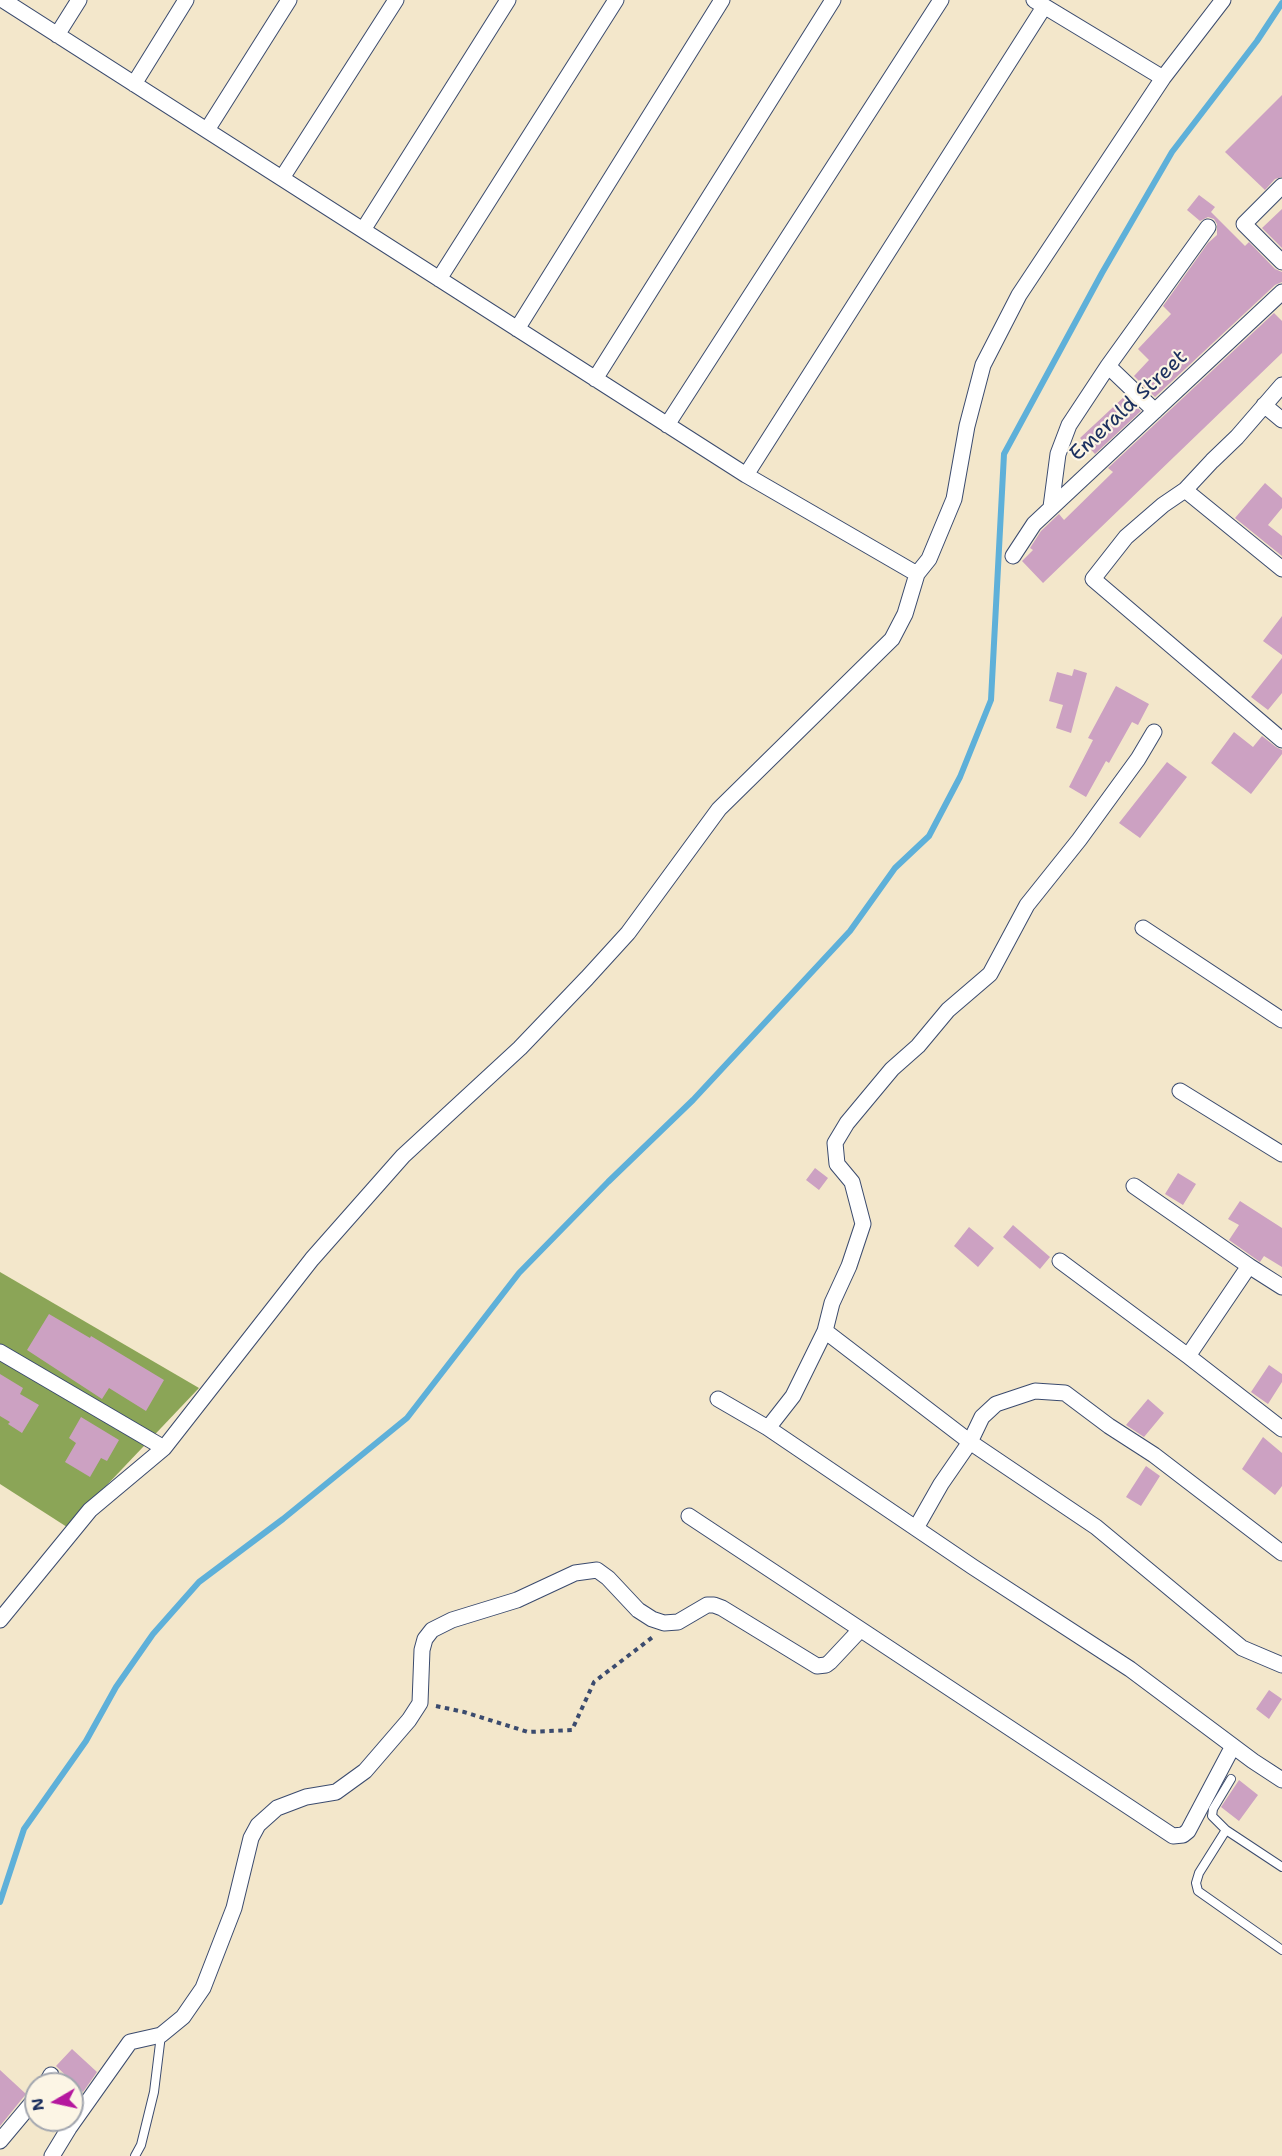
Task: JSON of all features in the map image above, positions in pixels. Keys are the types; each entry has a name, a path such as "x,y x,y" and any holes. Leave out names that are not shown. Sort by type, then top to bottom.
{"street":[{"path":"3,0 746,476 917,574"},
{"path":"57,35 79,0"},
{"path":"134,84 186,0"},
{"path":"207,130 289,0"},
{"path":"282,178 396,0"},
{"path":"363,230 508,0"},
{"path":"439,279 616,0"},
{"path":"517,329 722,0"},
{"path":"595,379 833,0"},
{"path":"666,425 941,0"},
{"path":"0,1620 90,1510 164,1448 312,1259 403,1156 520,1048 579,986 628,933 719,809 892,639 905,614 917,574 929,559 954,499 967,426 983,365 1019,296 1163,78 1223,0"},
{"path":"746,476 1039,3 1163,78"},
{"path":"1282,186 1244,224 1282,262"},
{"path":"1051,507 1058,454 1069,425 1108,366 1208,227"},
{"name":"Emerald Street","path":"1013,556 1034,524 1051,507 1282,292"},
{"path":"1108,366 1155,411"},
{"path":"1282,385 1237,437 1185,490 1163,505 1126,537 1090,584 1282,740"},
{"path":"1264,405 1282,420"},
{"path":"1185,490 1282,569"},
{"path":"768,1428 793,1395 825,1331 832,1303 849,1266 863,1224 852,1182 837,1164 835,1143 847,1123 892,1070 918,1046 948,1010 990,974 1027,905 1079,840 1138,759 1154,732"},
{"path":"1143,928 1282,1020"},
{"path":"1180,1091 1282,1154"},
{"path":"1134,1186 1282,1287"},
{"path":"1060,1261 1282,1429"},
{"path":"1188,1356 1249,1266"},
{"path":"825,1331 970,1442 1096,1527 1242,1647 1282,1665"},
{"path":"0,1352 164,1448"},
{"path":"916,1528 941,1484 970,1442 982,1417 996,1404 1035,1391 1065,1393 1116,1431 1154,1455 1282,1553"},
{"path":"718,1399 768,1428 1130,1669 1282,1780"},
{"path":"689,1516 1163,1832 1180,1836 1188,1831 1233,1746"},
{"path":"52,2156 130,2042 161,2036 183,2017 203,1988 234,1908 251,1838 258,1825 277,1808 306,1797 336,1792 365,1771 409,1720 420,1703 422,1650 425,1639 432,1630 452,1620 517,1600 575,1573 597,1570 608,1578 638,1610 664,1623 678,1622 707,1605 714,1605 817,1666 830,1662 860,1630"},
{"path":"0,2141 24,2112"}],"lane":[{"path":"1231,1779 1212,1816 1226,1830 1282,1867"},
{"path":"1226,1830 1199,1873 1196,1883 1198,1891 1282,1950"},
{"path":"135,2156 141,2145 154,2092 161,2036"}],"path":[{"path":"420,1703 464,1712 528,1732 572,1730 594,1682 656,1635 678,1622"}],"green space":[{"path":"0,1272 199,1388 67,1527 0,1484"}],"building":[{"path":"1282,95 1282,177 1275,179 1265,190 1225,152"},
{"path":"1199,195 1215,207 1211,212 1245,246 1249,242 1275,269 1282,272 1282,282 1275,285 1155,397 1134,376 1149,360 1138,349 1171,314 1163,306 1208,243 1217,235 1217,224 1214,219 1208,217 1200,221 1187,210"},
{"path":"1282,209 1282,248 1262,228"},
{"path":"1274,313 1282,321 1282,353 1043,583 1022,561 1033,550 1030,548 1041,531 1059,514 1064,520 1113,472 1108,468"},
{"path":"1125,396 1141,411 1095,454 1080,438"},
{"path":"1265,483 1282,498 1282,508 1268,525 1282,536 1282,556 1235,518"},
{"path":"1282,616 1282,655 1263,641"},
{"path":"1282,658 1282,693 1268,710 1251,697"},
{"path":"1074,669 1087,673 1071,733 1056,728 1063,705 1049,701 1057,672 1072,676"},
{"path":"1116,686 1149,704 1138,725 1132,722 1109,763 1106,761 1086,797 1069,787 1093,740 1088,738"},
{"path":"1234,732 1253,747 1262,736 1282,750 1282,754 1251,794 1211,763"},
{"path":"1167,762 1187,777 1140,838 1119,823"},
{"path":"815,1168 828,1178 819,1190 806,1180"},
{"path":"1178,1173 1196,1184 1183,1205 1165,1194"},
{"path":"1240,1201 1282,1228 1282,1267 1264,1256 1260,1262 1229,1240 1239,1225 1228,1219"},
{"path":"1013,1225 1050,1257 1040,1269 1003,1237"},
{"path":"969,1227 994,1248 978,1267 954,1246"},
{"path":"49,1314 90,1338 91,1336 164,1380 146,1411 109,1388 102,1399 27,1350"},
{"path":"1269,1365 1282,1374 1282,1382 1268,1404 1251,1392"},
{"path":"0,1374 23,1388 20,1394 39,1405 22,1433 0,1416"},
{"path":"1148,1399 1164,1413 1144,1437 1126,1425"},
{"path":"81,1417 119,1440 107,1461 101,1458 90,1477 65,1462 76,1443 69,1438"},
{"path":"1263,1437 1282,1453 1282,1486 1275,1495 1242,1469"},
{"path":"1146,1466 1160,1476 1141,1506 1126,1497"},
{"path":"1269,1690 1282,1699 1269,1719 1256,1709"},
{"path":"1239,1780 1258,1795 1239,1821 1221,1807"},
{"path":"72,2049 97,2072 84,2091 84,2072 62,2072 56,2066"},
{"path":"0,2070 24,2092 24,2096 0,2126"}],"waterway":[{"path":"0,1902 24,1829 86,1741 116,1687 153,1634 199,1582 283,1519 407,1418 519,1273 693,1100 850,931 895,868 929,836 960,777 991,700 1004,454 1102,273 1172,152 1257,41 1282,3"}]}
